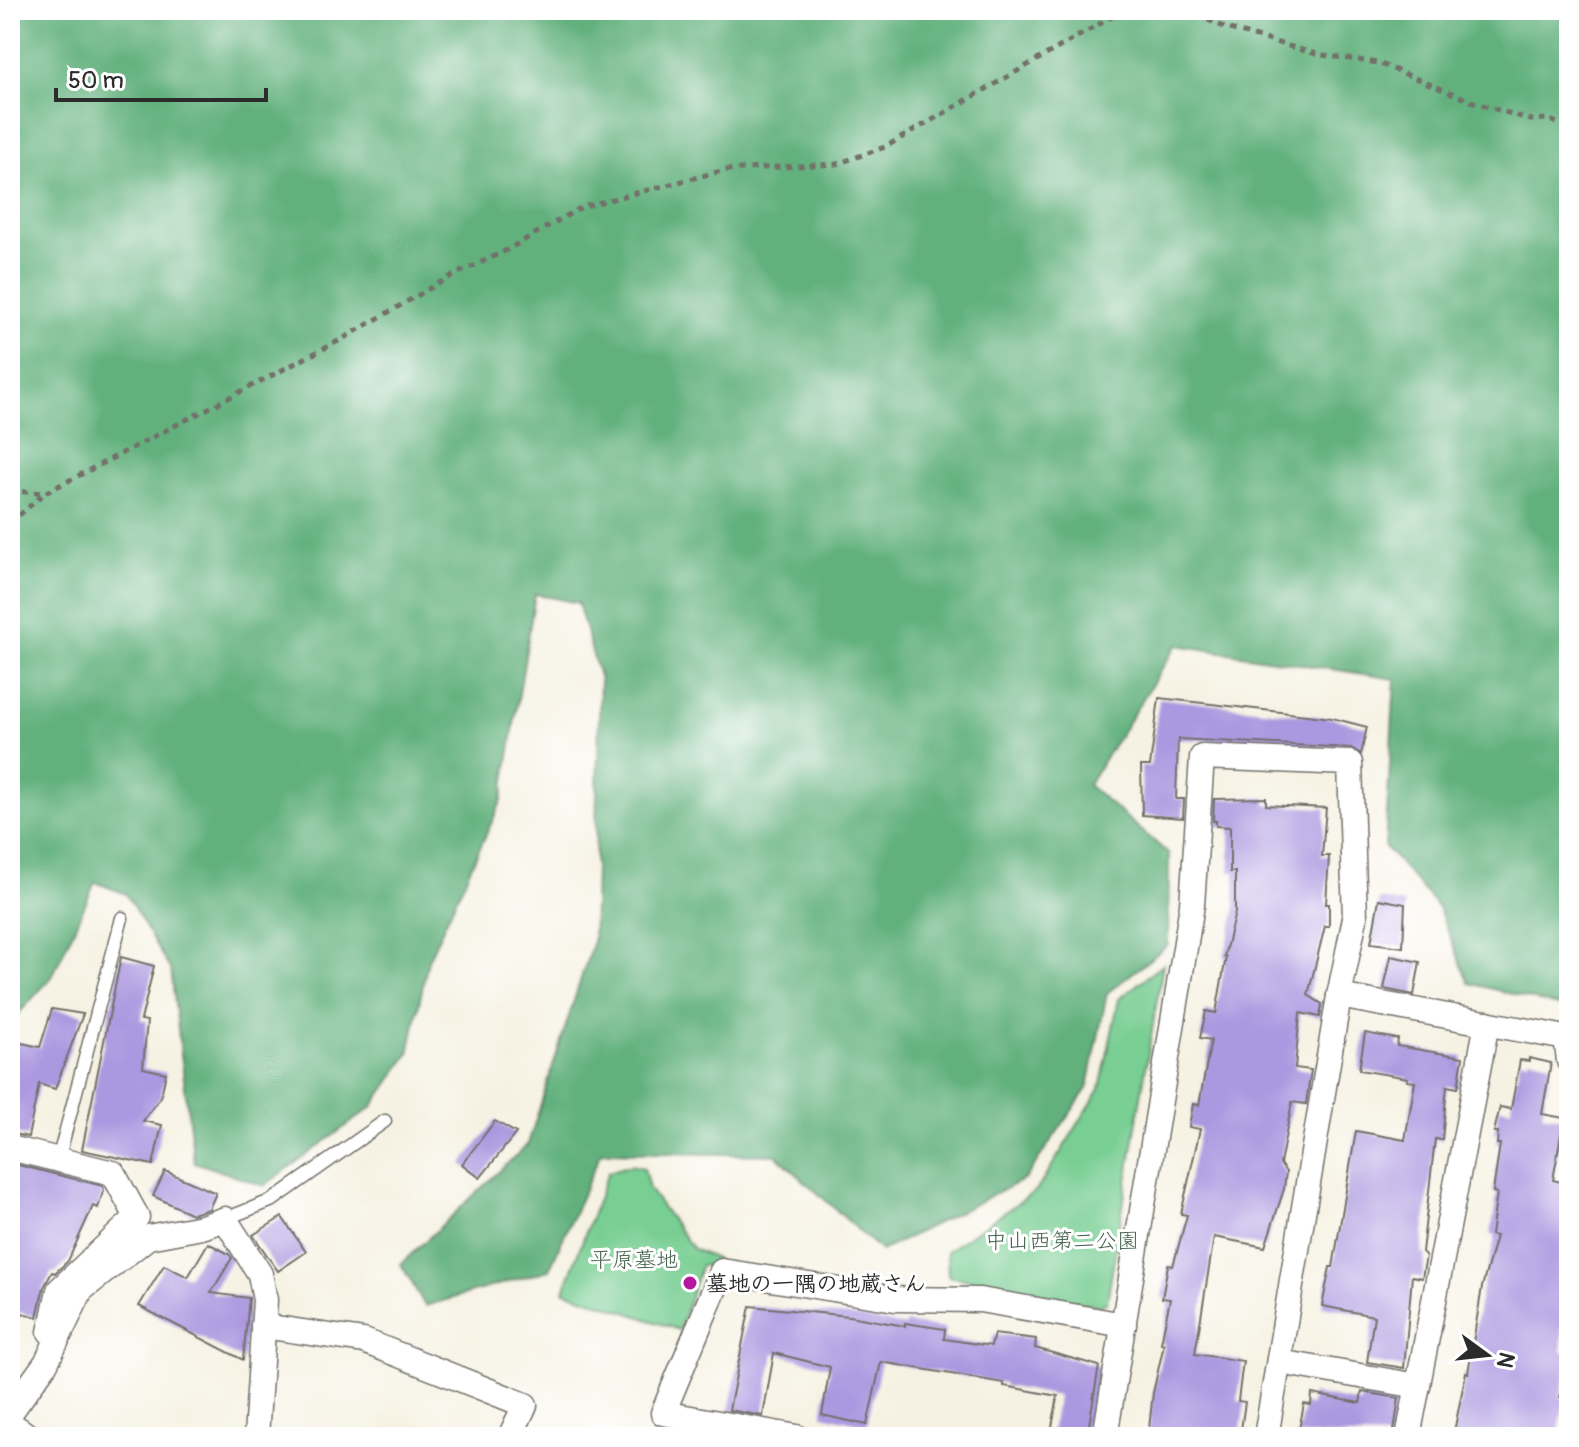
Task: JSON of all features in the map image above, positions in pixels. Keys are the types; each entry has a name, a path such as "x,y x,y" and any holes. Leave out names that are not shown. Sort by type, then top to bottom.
{"street":[{"path":"1105,1437 1192,905 1202,757 1350,763 1355,918 1339,996 1266,1437"},
{"path":"1339,996 1566,1038 1569,1061"},
{"path":"1408,1437 1487,1023"},
{"path":"10,1148 113,1173 137,1217 59,1290 49,1330 54,1346"},
{"path":"10,1414 46,1363 81,1290 148,1237 202,1227 225,1219 260,1274 265,1300 256,1437"},
{"path":"797,1437 663,1413 722,1271 895,1299 980,1300 1124,1325"},
{"path":"263,1326 364,1341 525,1405 510,1437"},
{"path":"1279,1362 1418,1386"}],"lane":[{"path":"58,1160 122,918"},
{"path":"225,1219 273,1200 385,1121"},
{"path":"10,1414 40,1437"}],"path":[{"path":"10,523 45,493 344,338 446,279 505,251 582,207 725,170 837,164 885,147 1124,10"},
{"path":"1186,10 1226,28 1316,54 1378,63 1476,103 1531,120 1547,119 1569,127"},
{"path":"10,491 45,493"}],"green space":[{"path":"10,10 1569,10 1569,1009 1469,983 1438,907 1385,847 1395,679 1177,645 1088,785 1169,854 1168,945 1107,993 1088,1087 1025,1179 881,1251 776,1155 601,1152 549,1270 425,1306 401,1264 528,1144 593,941 600,680 578,603 535,594 502,800 428,960 409,1054 372,1107 264,1186 194,1162 171,971 126,894 95,882 52,977 10,1023"},
{"name":"中山西第二公園","path":"1163,964 1107,1302 1100,1306 948,1276 947,1251 1037,1190 1100,1089 1119,999"},
{"name":"平原墓地","path":"631,1165 644,1168 649,1189 693,1249 716,1259 714,1268 701,1265 679,1330 564,1291 608,1172"}],"building":[{"path":"1159,698 1332,718 1367,727 1361,754 1351,748 1178,739 1176,799 1184,799 1183,818 1142,815 1141,766 1150,766"},
{"path":"1266,798 1266,805 1326,808 1322,856 1329,856 1326,904 1329,904 1329,926 1325,926 1308,995 1322,1004 1320,1017 1300,1013 1295,1068 1311,1070 1306,1104 1292,1102 1280,1164 1286,1172 1284,1189 1265,1247 1214,1237 1195,1354 1243,1361 1238,1401 1245,1402 1240,1437 1148,1437 1170,1299 1162,1298 1168,1265 1173,1266 1187,1215 1181,1214 1200,1129 1189,1127 1193,1104 1199,1105 1211,1040 1200,1038 1206,1011 1216,1013 1224,957 1235,912 1235,872 1230,872 1230,827 1216,826 1216,821 1213,821 1214,799"},
{"path":"1379,899 1405,904 1403,947 1371,943"},
{"path":"1391,956 1420,962 1414,995 1384,989"},
{"path":"121,957 154,966 141,1020 147,1021 143,1068 166,1073 161,1096 143,1121 162,1125 153,1165 82,1150"},
{"path":"52,1009 83,1014 55,1089 39,1084 28,1137 10,1133 10,1057 17,1042 40,1047"},
{"path":"1365,1033 1398,1039 1397,1046 1463,1057 1458,1088 1447,1086 1442,1140 1435,1139 1422,1252 1426,1256 1422,1278 1412,1276 1404,1368 1367,1362 1374,1316 1322,1306 1330,1267 1333,1267 1356,1131 1405,1140 1415,1082 1407,1081 1408,1078 1359,1070"},
{"path":"1529,1058 1551,1063 1542,1114 1564,1118 1553,1180 1569,1184 1569,1277 1562,1318 1562,1351 1569,1354 1569,1367 1560,1397 1565,1399 1558,1437 1453,1437 1468,1373 1482,1287 1496,1236 1491,1235 1500,1144 1497,1144 1498,1132 1494,1132 1500,1107 1511,1109 1520,1060 1529,1061"},
{"path":"495,1121 516,1133 480,1178 462,1164"},
{"path":"10,1163 103,1186 104,1189 98,1208 93,1206 68,1261 55,1273 52,1272 44,1287 37,1317 10,1310"},
{"path":"165,1171 216,1193 209,1209 192,1214 153,1196"},
{"path":"282,1217 306,1252 278,1271 253,1235"},
{"path":"208,1243 232,1258 211,1293 249,1298 243,1360 139,1306 164,1265 188,1277"},
{"path":"750,1306 945,1329 944,1339 991,1346 994,1334 1036,1339 1035,1348 1099,1366 1087,1437 1050,1437 1058,1396 1004,1386 1004,1383 881,1362 867,1425 822,1415 830,1367 774,1353 763,1416 729,1410"},
{"path":"1362,1392 1399,1398 1393,1437 1298,1435 1304,1404 1311,1405 1312,1394 1360,1403"}],"place":[{"name":"墓地の一隅の地蔵さん","path":"690,1283"}]}
